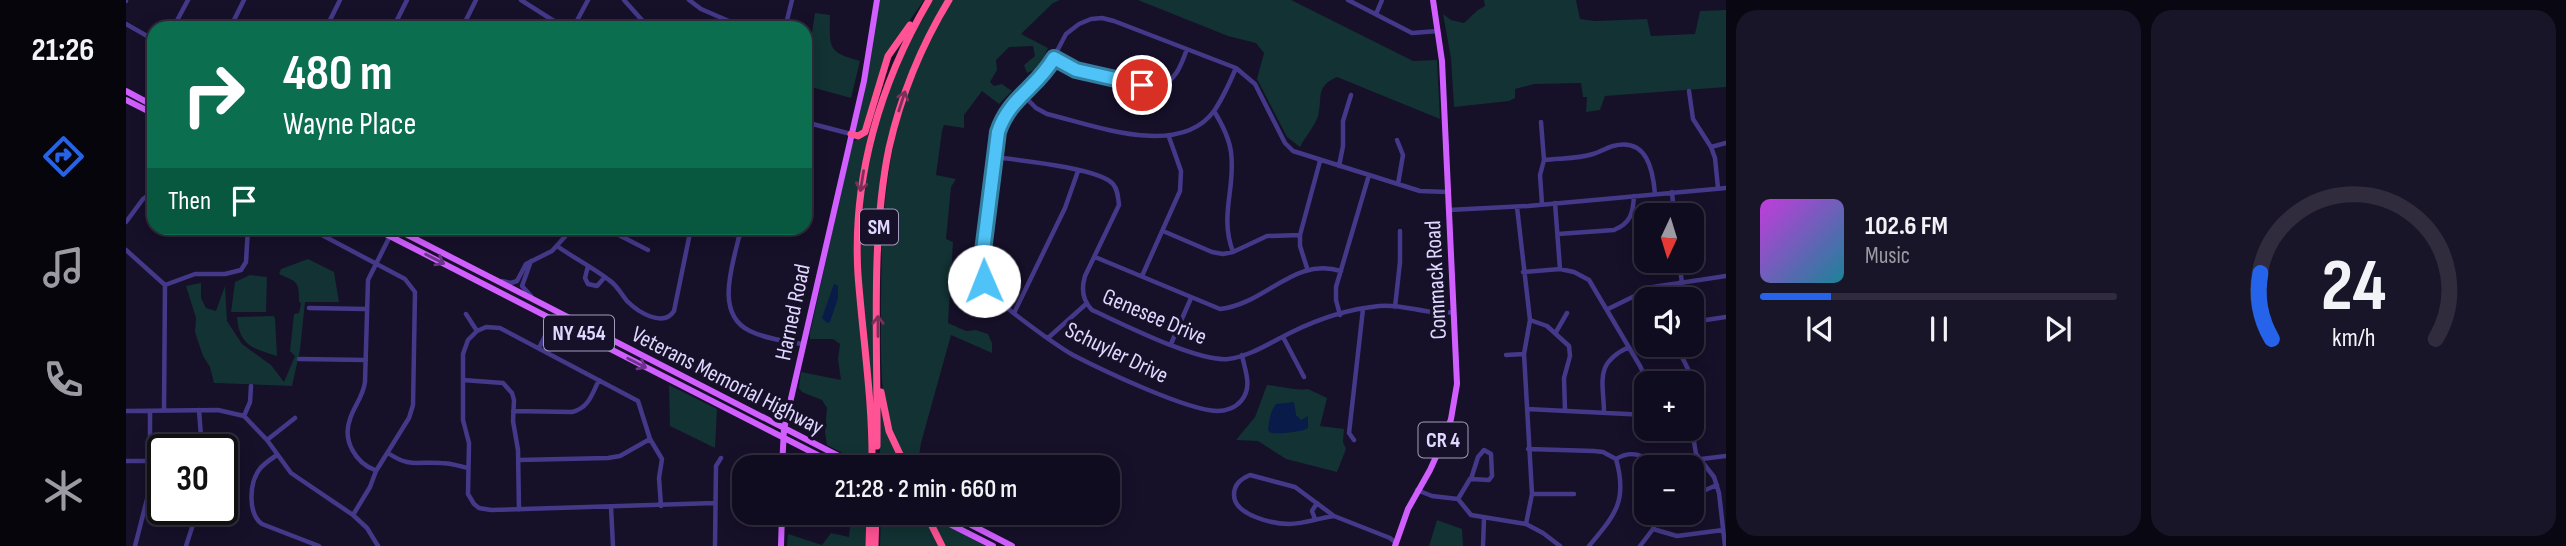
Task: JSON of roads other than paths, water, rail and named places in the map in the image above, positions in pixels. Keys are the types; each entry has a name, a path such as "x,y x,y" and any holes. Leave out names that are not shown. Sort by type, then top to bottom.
{"highway":[{"name":"SM","path":"874,455 879,235 889,148 920,53 949,0"},
{"path":"850,134 858,136 865,132 888,56 928,1"},
{"name":"SM","path":"873,455 870,390 858,274 860,197 873,128 885,90 901,52 928,1"},
{"path":"878,370 889,431 900,455"},
{"path":"869,546 872,525"},
{"path":"874,525 875,546"},
{"path":"932,525 942,546"}],"main road":[{"name":"Harned Road","path":"782,455 784,429 864,81 877,0"},
{"name":"Commack Road","path":"1396,544 1408,509 1437,456 1452,411 1457,384 1442,61 1433,0"},
{"path":"126,91 147,102"},
{"path":"126,100 147,110"},
{"name":"Veterans Memorial Highway","path":"389,235 817,455"},
{"name":"Veterans Memorial Highway","path":"408,235 836,455"},
{"path":"782,525 782,546"},
{"path":"952,525 993,546"},
{"path":"973,525 1012,546"}],"street":[{"path":"177,21 188,0"},
{"path":"234,21 244,0"},
{"path":"330,21 340,0"},
{"path":"396,21 407,0"},
{"path":"466,21 476,0"},
{"path":"521,0 529,2 555,21"},
{"path":"577,21 588,0"},
{"path":"624,0 643,21"},
{"path":"689,0 701,9 729,21"},
{"path":"787,21 792,0"},
{"path":"1348,0 1412,33 1438,31"},
{"path":"1376,14 1382,0"},
{"name":"Schuyler Drive","path":"1236,68 1114,21 1091,19 1066,34 1046,72 1005,112 994,157 981,267 990,292 1014,313 1072,354 1189,404 1218,411 1229,409 1241,401 1247,389 1242,355"},
{"path":"126,24 147,36"},
{"path":"1054,58 1090,74 1156,88 1174,78 1188,49"},
{"path":"1023,95 1036,108 1047,114 1136,135 1169,137 1192,131 1214,111 1236,68 1255,84 1285,143 1293,152 1429,192 1448,192"},
{"path":"1689,91 1693,119 1711,147 1717,168 1718,188"},
{"path":"1339,166 1343,146 1343,121 1351,95"},
{"path":"1214,111 1224,127 1231,152 1232,171 1226,227 1233,252"},
{"path":"1541,122 1544,160 1540,175 1542,204"},
{"path":"812,124 850,134"},
{"path":"1142,276 1180,191 1178,160 1169,137"},
{"path":"1397,140 1403,155 1398,184"},
{"path":"1711,147 1726,143"},
{"path":"1544,160 1590,155 1613,146 1629,145 1646,155 1655,194"},
{"name":"Genesee Drive","path":"994,157 1102,176 1111,182 1118,192 1119,205 1082,285 1086,304 1092,310 1195,355 1227,359 1257,351 1283,337 1340,314 1379,306 1395,306 1415,311 1454,312"},
{"path":"1307,268 1300,246 1300,235 1320,161"},
{"path":"1014,313 1069,199 1078,171"},
{"path":"1340,314 1336,288 1369,175"},
{"path":"1449,210 1517,207 1726,188"},
{"path":"1671,192 1672,203"},
{"path":"126,222 147,196"},
{"path":"1558,234 1614,230 1622,227 1631,217 1634,196"},
{"path":"1555,203 1560,270"},
{"path":"1517,207 1530,320 1524,354 1532,494 1526,524"},
{"path":"1395,306 1401,262 1400,230"},
{"path":"1163,231 1212,253 1233,252 1267,236 1300,235"},
{"path":"165,285 195,274 225,274 242,270 246,262 248,235"},
{"path":"322,235 405,279 415,292 416,300 413,405 409,418 353,515"},
{"path":"376,471 359,460 351,448 348,435 350,418 364,393 368,280 389,235"},
{"path":"496,280 515,282 531,260 548,254 566,235"},
{"path":"619,235 648,250"},
{"path":"557,246 614,283 633,306 657,319 668,318 675,308 690,235"},
{"path":"736,235 740,236 729,291 731,312 737,321 753,333 803,344"},
{"path":"126,250 165,285 164,410"},
{"path":"1095,257 1213,307 1236,306 1307,268 1321,267 1341,271"},
{"path":"531,260 522,286 540,303"},
{"path":"588,266 584,278 588,284 597,286 605,277"},
{"path":"1523,272 1560,270 1574,272 1589,280 1642,371"},
{"path":"1681,273 1682,283"},
{"path":"1658,287 1726,276"},
{"path":"1608,309 1634,295"},
{"path":"1171,344 1191,298"},
{"path":"1048,338 1086,304"},
{"path":"309,308 366,309"},
{"path":"1354,440 1349,433 1363,309"},
{"path":"539,348 557,311"},
{"path":"1556,332 1567,313"},
{"path":"466,314 477,331"},
{"path":"1704,320 1726,317"},
{"path":"1530,320 1541,322 1556,332 1566,342 1570,352 1564,378 1565,410"},
{"path":"661,506 659,478 662,459 650,439 638,401 500,328 486,327 477,331 465,346 463,380 463,420 469,443 468,494 474,504 485,510 519,510 661,506 715,503"},
{"path":"1283,337 1304,377"},
{"path":"1604,411 1604,368 1615,353 1629,347"},
{"path":"1506,355 1524,354"},
{"path":"299,359 366,360"},
{"path":"463,380 503,383 512,393 519,460 519,510"},
{"path":"513,411 580,410 586,406 599,380"},
{"path":"244,416 250,402 251,386"},
{"path":"1527,409 1634,414"},
{"path":"199,410 201,434"},
{"path":"126,411 218,410 244,416 267,440 291,473 353,515 367,528 378,546"},
{"path":"150,411 150,434"},
{"path":"267,440 295,418"},
{"path":"519,460 608,458 620,456 650,439"},
{"path":"1528,449 1594,450 1616,459"},
{"path":"1458,499 1471,479 1481,453 1484,450 1489,452 1492,457 1491,478 1471,479"},
{"path":"388,453 399,461 412,465 443,463 468,468"},
{"path":"1616,459 1624,454 1639,455"},
{"path":"277,455 259,470 255,478 252,511 262,524 319,546"},
{"path":"1704,459 1726,456"},
{"path":"715,546 716,466 721,458"},
{"path":"1589,546 1613,517 1620,503 1621,489 1616,459"},
{"path":"126,461 147,461"},
{"path":"1704,465 1717,485 1726,546"},
{"path":"1334,516 1284,523 1244,512 1235,501 1234,491 1242,478 1250,475 1295,486 1334,516 1390,538 1396,544"},
{"path":"1704,491 1717,485"},
{"path":"1417,490 1432,496 1458,499 1471,515 1526,524 1560,546"},
{"path":"1532,494 1574,494"},
{"path":"135,546 138,525 147,500"},
{"path":"1315,519 1312,511 1317,503"},
{"path":"611,507 613,546"},
{"path":"1483,546 1484,518"},
{"path":"186,546 193,525"},
{"path":"1640,546 1654,525"},
{"path":"1653,529 1677,536 1723,530"}],"water":[{"path":"834,284 838,286 838,298 830,322 827,323 822,318"},
{"path":"1294,402 1296,415 1301,420 1308,416 1308,428 1271,433 1268,430 1269,420 1276,404"}]}
